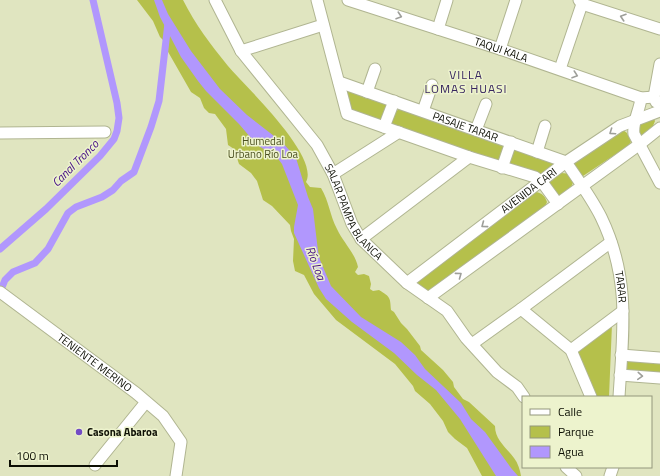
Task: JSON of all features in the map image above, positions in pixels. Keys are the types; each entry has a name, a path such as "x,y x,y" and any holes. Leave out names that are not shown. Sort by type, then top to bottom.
{"street":[{"name":"SALAR PAMPA BLANCA","path":"215,0 241,51 318,145 333,174 352,224 361,239 407,283 447,311 461,332 497,372 518,387 523,396"},
{"path":"317,0 347,114 469,157 535,177 542,182 558,204"},
{"name":"TAQUI KALA","path":"348,0 380,5 438,29 560,69 641,98 654,97"},
{"path":"438,29 448,0"},
{"path":"500,49 516,0"},
{"path":"560,69 581,2 660,29"},
{"path":"241,51 323,25"},
{"path":"660,64 654,97 660,111 660,116"},
{"path":"367,92 375,69"},
{"name":"PASAJE TARAR","path":"339,82 566,162"},
{"path":"422,111 432,85"},
{"path":"641,98 639,111 633,129 634,134 660,182"},
{"path":"384,127 394,101"},
{"path":"476,130 486,104"},
{"name":"AVENIDA CARI","path":"407,283 542,182 566,162 620,126 660,111"},
{"path":"538,152 545,126"},
{"path":"428,298 640,144 659,126"},
{"path":"0,133 105,132"},
{"path":"333,174 399,132"},
{"path":"502,168 511,142"},
{"path":"361,239 469,157"},
{"path":"566,162 582,186"},
{"name":"TARAR","path":"582,186 600,215 611,242 620,275 623,311 619,396"},
{"path":"472,344 611,242"},
{"name":"TENIENTE MERINO","path":"0,292 163,416 181,442 176,476"},
{"path":"521,309 571,350 591,396"},
{"path":"571,350 623,311"},
{"path":"621,355 660,358"},
{"path":"620,375 660,378"},
{"path":"95,465 146,402"},
{"path":"567,468 576,476"}],"green space":[{"name":"Humedal Urbano Río Loa","path":"137,0 183,0 209,42 292,139 302,156 307,170 306,182 310,187 321,188 337,229 354,257 358,267 355,272 358,275 364,274 369,276 371,284 370,289 373,291 379,290 388,296 391,310 420,346 421,350 443,370 453,382 454,387 463,399 469,402 495,426 495,431 499,439 515,460 519,467 521,476 482,476 467,448 448,432 443,421 430,404 415,391 413,386 395,364 336,320 314,294 304,275 295,271 293,261 294,239 290,225 272,206 263,200 257,181 251,173 239,164 234,149 228,145 226,129 215,114 209,113 204,108 200,98 191,92 167,50 164,41 160,37 153,21"},
{"path":"348,91 389,105 384,122 354,111 349,105 345,92"},
{"path":"400,109 503,144 503,154 497,163 390,124 396,111"},
{"path":"654,119 655,121 653,126 639,137 638,125"},
{"path":"623,130 627,133 631,142 628,146 580,178 572,166 574,163"},
{"path":"512,148 553,163 553,165 540,176 506,166"},
{"path":"561,173 568,174 573,180 570,189 561,195 556,196 549,183"},
{"path":"536,192 542,194 547,202 544,209 430,292 423,292 416,285 417,280"},
{"path":"612,324 609,396 593,396 577,351"},
{"path":"627,361 660,364 660,375 626,372"}],"water":[{"name":"Río Loa","path":"154,0 162,0 168,14 191,51 220,89 247,115 283,143 296,158 313,209 320,260 331,286 361,317 401,342 415,355 425,369 461,403 471,419 485,432 518,476 496,476 460,419 436,390 417,375 394,353 352,322 326,299 319,288 294,233 298,205 282,164 276,156 257,145 198,81 181,57 160,17"}],"waterway":[{"name":"Canal Tronco","path":"0,249 46,209 100,156 114,139 117,131 119,118 117,103 93,0"},
{"path":"0,292 5,280 13,272 35,263 48,249 68,213 76,207 102,197 113,190 121,181 134,172 159,101 168,23"}],"place":[{"name":"Casona Abaroa","path":"79,432"}],"district":[{"name":"VILLA LOMAS HUASI","path":"466,81"}]}
